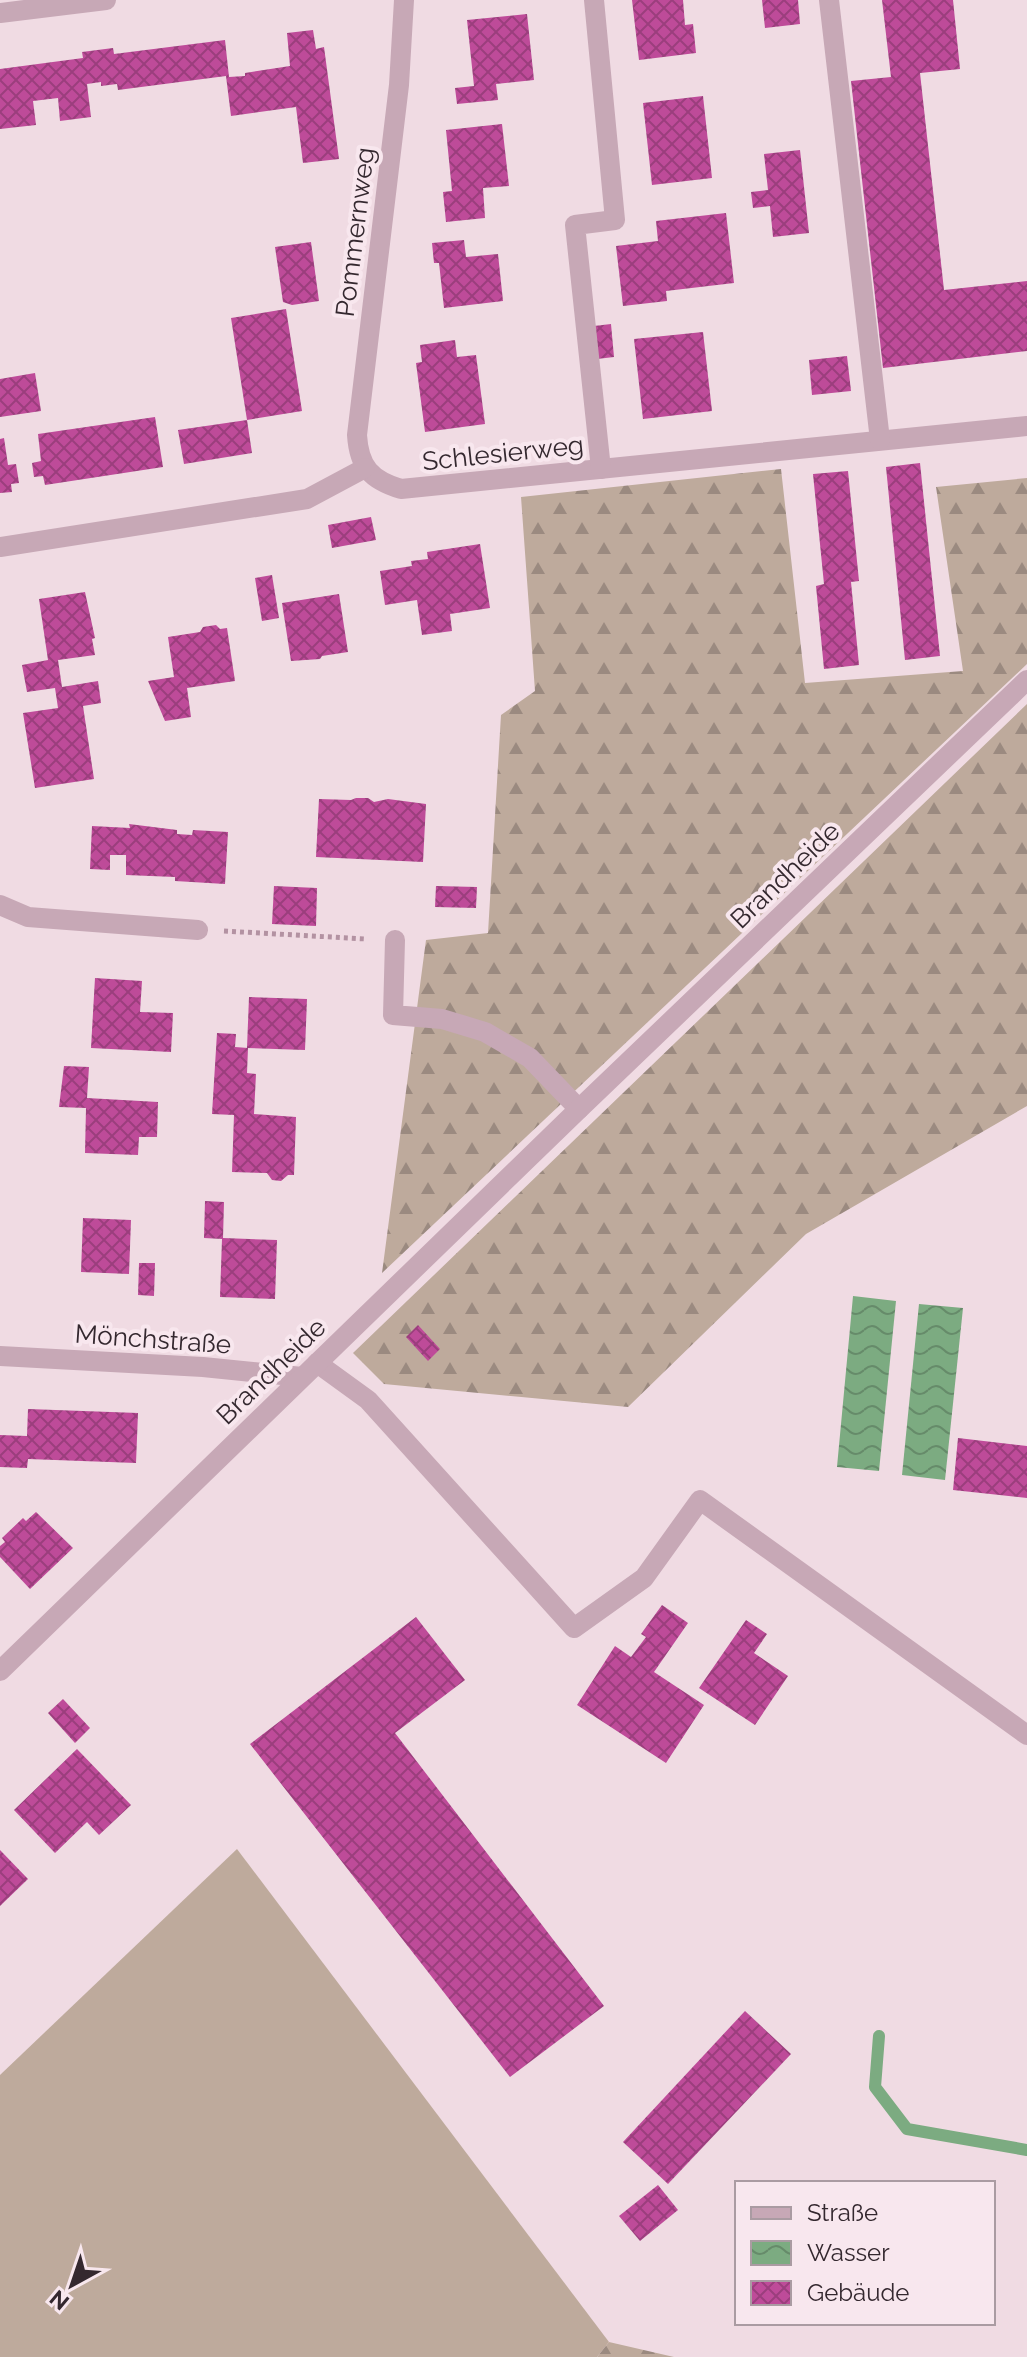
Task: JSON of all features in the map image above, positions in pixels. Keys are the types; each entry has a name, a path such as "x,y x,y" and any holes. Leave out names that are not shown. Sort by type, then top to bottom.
{"street":[{"path":"0,13 106,0"},
{"name":"Pommernweg","path":"365,468 358,452 357,435 399,85 404,0"},
{"path":"594,0 615,220 575,225 601,469"},
{"path":"829,0 880,440"},
{"name":"Schlesierweg","path":"365,468 382,483 401,489 1027,426"},
{"path":"0,547 307,499 365,468"},
{"name":"Brandheide","path":"0,1671 1027,680"},
{"path":"0,905 28,917 198,930"},
{"path":"395,940 393,1015 442,1019 485,1032 530,1058 579,1109"},
{"name":"Mönchstraße","path":"0,1356 310,1370"},
{"path":"310,1370 368,1400 574,1628 644,1578 700,1500 1027,1735"}],"path":[{"path":"198,930 395,940"}],"green space":[{"path":"781,469 805,683 963,671 936,487 1027,478 1027,664 382,1273 426,940 488,933 501,715 535,691 521,497"},
{"path":"1027,704 1027,1106 806,1234 628,1407 384,1384 353,1353"},
{"path":"237,1849 609,2342 597,2357 0,2357 0,2075"},
{"path":"609,2342 674,2357 597,2357"}],"water":[{"path":"853,1296 896,1301 879,1471 837,1467"},
{"path":"919,1304 963,1308 945,1480 902,1475"}],"building":[{"path":"632,0 683,0 685,25 693,24 696,53 639,60"},
{"path":"762,0 798,0 800,24 765,28"},
{"path":"882,0 953,0 960,69 920,73 944,290 1027,281 1027,351 883,368 851,81 891,77"},
{"path":"527,14 534,80 496,84 498,100 457,104 455,88 474,86 467,20"},
{"path":"313,30 316,49 324,47 339,159 303,163 296,107 231,116 226,76 118,90 117,84 87,84 91,117 60,121 58,98 33,101 36,125 0,129 0,69 83,58 82,52 113,48 114,54 225,40 229,77 245,76 245,73 290,66 287,33"},
{"path":"703,96 712,178 652,185 643,103"},
{"path":"502,124 509,186 483,188 485,218 446,222 443,192 452,191 446,130"},
{"path":"800,150 809,233 773,237 770,206 753,208 751,192 768,190 764,154"},
{"path":"726,213 734,283 666,291 667,301 623,306 616,246 658,241 656,221"},
{"path":"464,240 466,257 498,254 503,301 444,308 439,263 434,263 432,243"},
{"path":"311,242 319,301 292,305 283,302 275,247"},
{"path":"286,309 302,411 247,420 231,318"},
{"path":"611,324 614,357 597,359 594,326"},
{"path":"703,332 712,411 643,419 634,339"},
{"path":"455,340 457,357 476,355 485,424 425,432 416,363 422,362 420,345"},
{"path":"847,356 851,391 812,395 809,360"},
{"path":"35,373 41,411 0,417 0,379"},
{"path":"155,417 163,467 45,485 43,476 34,477 32,463 41,461 38,434"},
{"path":"247,420 252,453 184,464 178,430"},
{"path":"4,438 8,465 16,464 19,483 11,484 12,492 0,493 0,439"},
{"path":"920,463 940,656 905,660 886,467"},
{"path":"848,471 859,581 851,582 859,665 824,669 816,586 824,584 813,474"},
{"path":"371,517 376,540 332,548 328,525"},
{"path":"480,544 490,608 450,614 452,631 422,635 417,600 385,605 380,571 412,566 411,561 428,559 427,552"},
{"path":"272,575 279,618 262,621 255,578"},
{"path":"85,592 95,638 92,639 95,655 58,660 62,687 98,681 101,703 83,706 94,779 35,788 23,713 58,708 55,688 27,692 22,665 48,660 39,599"},
{"path":"339,594 348,652 322,656 320,659 291,661 282,603"},
{"path":"216,625 220,629 227,628 235,681 187,688 191,717 165,721 148,681 174,677 168,637 200,632 203,627"},
{"path":"368,798 374,802 388,799 426,804 423,862 316,857 319,799"},
{"path":"129,824 177,830 177,834 192,835 193,830 228,832 225,884 175,881 175,877 126,875 126,855 110,855 110,870 90,869 92,826 130,828"},
{"path":"274,886 317,888 316,926 272,924"},
{"path":"436,886 477,887 476,908 435,907"},
{"path":"95,978 142,981 140,1012 173,1013 171,1052 91,1048"},
{"path":"249,997 307,999 305,1050 247,1048"},
{"path":"217,1033 236,1034 235,1047 248,1048 247,1073 256,1074 254,1114 296,1117 294,1175 288,1175 281,1181 272,1180 267,1173 232,1172 234,1115 212,1114"},
{"path":"64,1066 89,1067 87,1098 158,1102 157,1137 139,1137 138,1155 85,1153 86,1108 59,1107"},
{"path":"205,1201 224,1202 223,1238 277,1240 275,1299 220,1297 222,1239 204,1238"},
{"path":"83,1218 131,1220 129,1274 81,1272"},
{"path":"139,1263 155,1263 154,1296 138,1295"},
{"path":"418,1325 440,1349 428,1361 406,1337"},
{"path":"28,1409 138,1413 136,1463 28,1459 27,1468 0,1467 0,1435 27,1436"},
{"path":"958,1438 1027,1446 1027,1498 953,1490"},
{"path":"36,1512 73,1548 30,1589 0,1557 0,1546 5,1542 2,1538 23,1518 26,1521"},
{"path":"662,1605 688,1623 654,1672 704,1705 666,1763 577,1705 615,1646 631,1657 646,1637 641,1634"},
{"path":"416,1617 465,1680 395,1733 604,2006 510,2077 250,1744"},
{"path":"746,1620 767,1634 754,1653 788,1676 755,1725 699,1688"},
{"path":"63,1699 90,1728 75,1743 48,1713"},
{"path":"77,1749 131,1805 99,1835 87,1822 55,1853 14,1810"},
{"path":"0,1850 28,1879 0,1906"},
{"path":"745,2011 791,2054 668,2184 623,2142"},
{"path":"658,2185 678,2210 640,2241 619,2216"}],"waterway":[{"path":"879,2036 875,2087 907,2129 1027,2150"}]}
